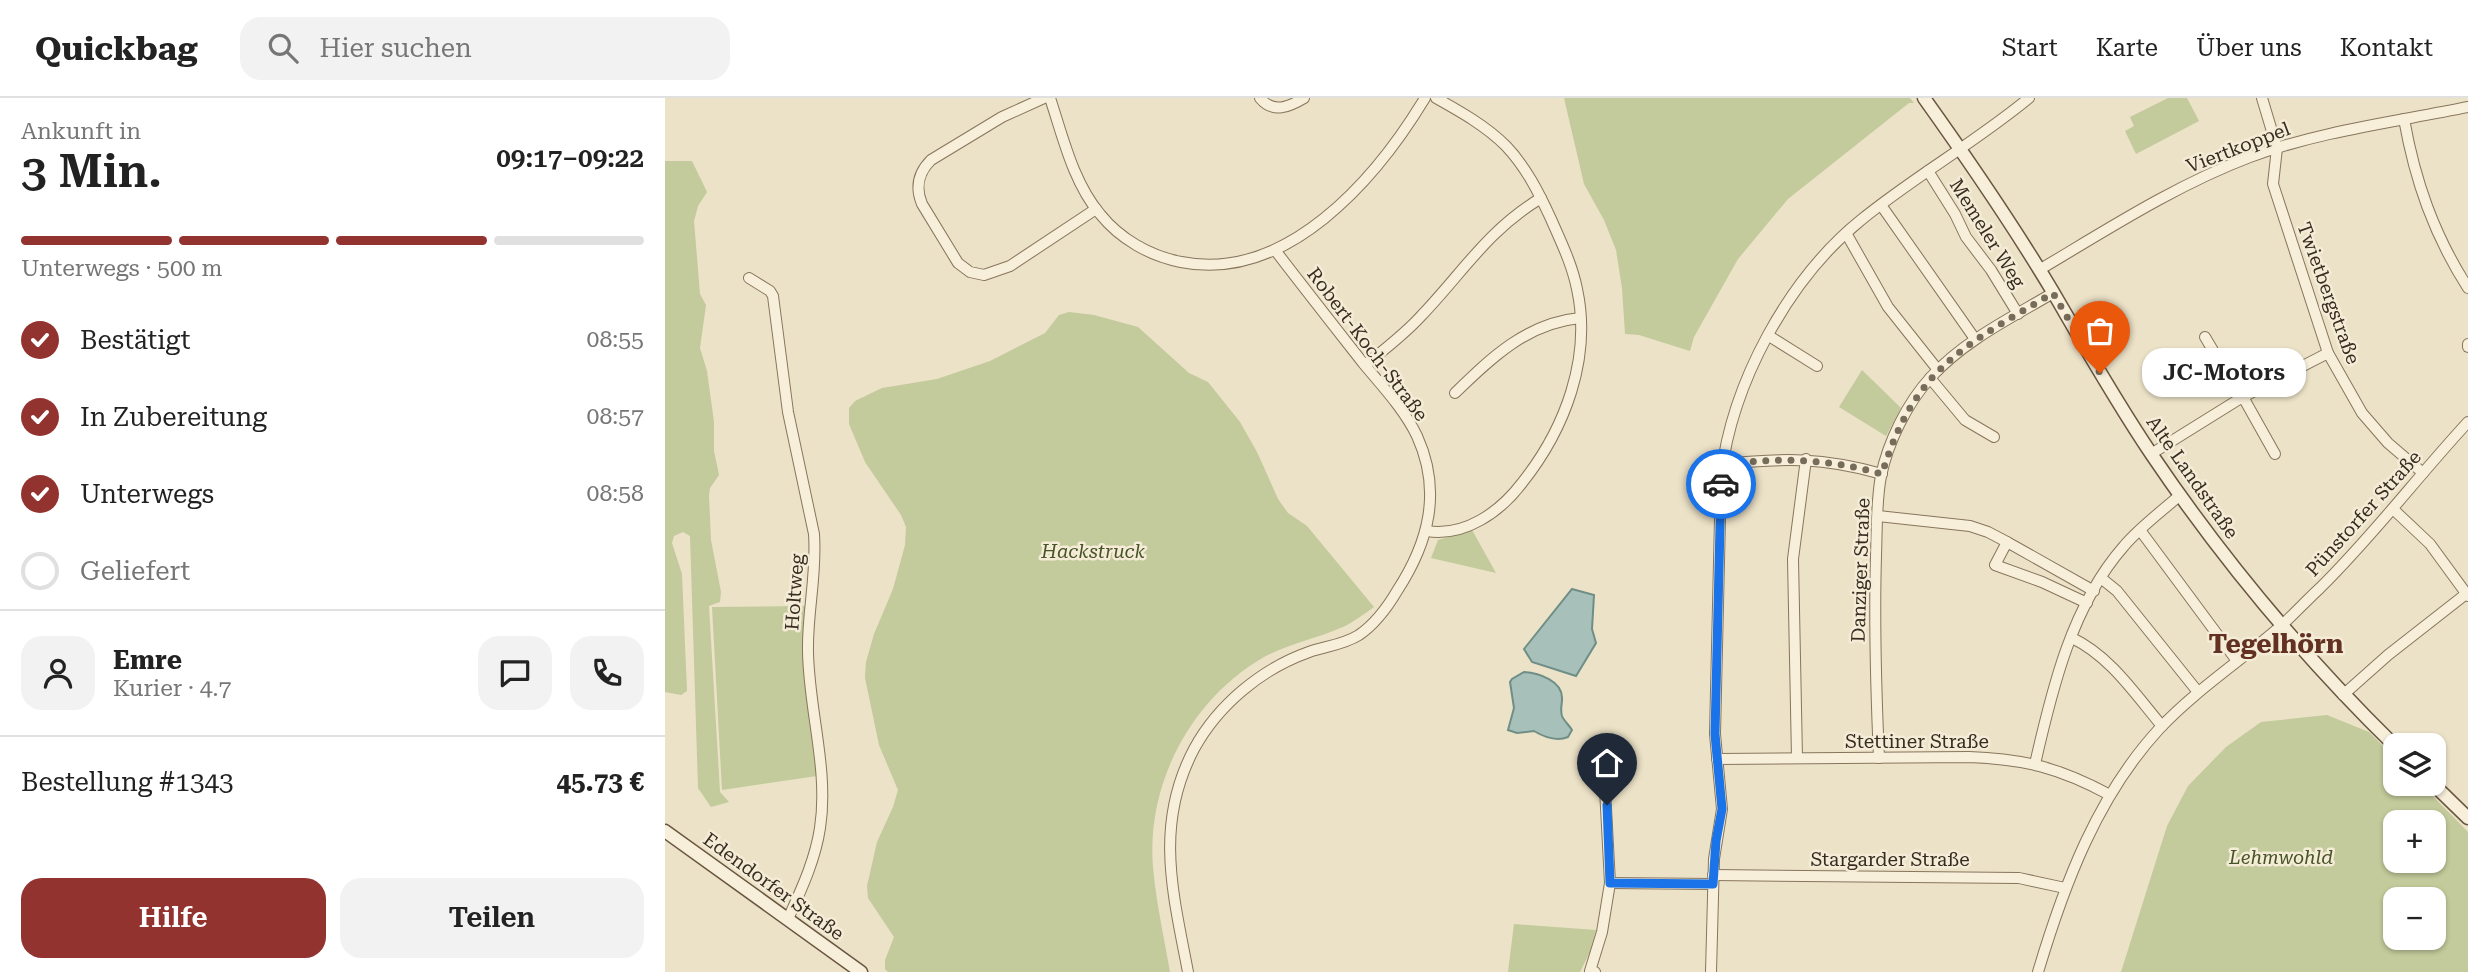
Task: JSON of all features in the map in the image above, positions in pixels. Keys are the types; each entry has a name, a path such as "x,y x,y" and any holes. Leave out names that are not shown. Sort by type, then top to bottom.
{"street":[{"path":"1044,98 1001,118 928,163 918,182 918,194 922,204 958,263 970,272 984,275 1010,266 1096,209"},
{"path":"1050,98 1081,185 1096,209 1114,229 1156,255 1177,262 1201,265 1248,260 1275,250 1303,233 1353,193 1381,163 1425,98"},
{"path":"1260,98 1265,104 1277,108 1288,107 1304,98"},
{"path":"1427,531 1450,531 1477,522 1507,501 1525,480 1554,433 1570,397 1578,362 1580,318 1572,270 1533,182 1507,147 1473,119 1436,98"},
{"name":"Alte Landstraße","path":"1924,98 2039,270 2114,397 2180,495 2282,625 2343,695 2383,734"},
{"path":"1711,972 1713,879 1722,809 1715,734 1723,464 1727,439 1747,374 1806,277 1846,233 2029,98"},
{"name":"Twietbergstraße","path":"2262,98 2277,148 2273,184 2328,354 2350,395 2367,418 2388,443 2423,473"},
{"name":"Viertkoppel","path":"2039,270 2162,198 2215,172 2277,148 2338,131 2468,107"},
{"path":"2404,119 2414,169 2427,208 2444,248 2468,288"},
{"name":"Memeler Weg","path":"1928,171 1966,237 2018,314"},
{"path":"1365,365 1421,317 1495,231 1520,210 1541,198"},
{"path":"1881,205 1975,339"},
{"path":"1846,233 1888,307 1938,370"},
{"name":"Robert-Koch-Straße","path":"1188,972 1172,887 1168,847 1175,797 1193,751 1215,718 1252,683 1293,659 1344,643 1375,621 1402,584 1427,531 1430,495 1421,446 1403,413 1275,250"},
{"name":"Holtweg","path":"749,278 770,291 773,296 782,371 814,534 808,651 821,782 821,817 812,862 788,919"},
{"name":"Danziger Straße","path":"1879,758 1874,630 1878,516 1882,474 1896,434 1913,402 1938,370 1975,339 2053,293"},
{"path":"1455,393 1489,359 1515,340 1542,327 1580,318"},
{"path":"1769,336 1817,366"},
{"path":"2205,337 2275,454"},
{"path":"2151,454 2242,397 2328,354"},
{"path":"1930,378 1965,420 1994,438"},
{"name":"Pünstorfer Straße","path":"2038,972 2066,888 2090,832 2110,795 2134,760 2162,726 2198,692 2282,625 2337,571 2468,422"},
{"path":"1723,464 1770,459 1806,459 1839,463 1882,474"},
{"path":"1797,758 1793,559 1806,459"},
{"path":"2035,764 2056,680 2087,603 2123,547 2180,495"},
{"path":"2343,695 2394,650 2467,595 2430,544 2393,509"},
{"path":"1878,516 1985,530 2094,591"},
{"path":"2140,530 2237,661"},
{"path":"2007,542 1995,565 2042,582 2087,603"},
{"path":"2101,578 2119,593 2198,692"},
{"path":"2072,639 2105,660 2162,726"},
{"name":"Stettiner Straße","path":"1717,759 1980,758 2035,764 2069,775 2110,795"},
{"path":"1593,971 1610,883 1605,789"},
{"path":"2445,796 2468,818"},
{"name":"Edendorfer Straße","path":"666,833 861,972"},
{"name":"Stargarder Straße","path":"1610,883 1713,879 2019,878 2066,888"}],"green space":[{"path":"1564,98 1910,98 1914,103 1909,103 1788,199 1738,259 1694,337 1690,351 1639,335 1625,334 1616,250 1604,220 1584,184"},
{"path":"2168,98 2187,98 2199,121 2136,154 2125,131 2134,126 2130,117"},
{"path":"665,161 692,161 707,192 698,206 694,221 700,294 706,305 700,348 707,371 714,422 714,451 719,475 710,488 709,496 711,540 721,592 720,602 709,606 720,792 729,802 711,807 698,788 690,536 683,532 674,536 672,543 682,574 687,691 681,695 665,692"},
{"name":"Hackstruck","path":"1069,312 1094,315 1138,327 1189,373 1208,382 1240,422 1278,499 1288,513 1307,526 1374,607 1343,627 1264,657 1238,675 1215,696 1195,720 1178,747 1157,805 1153,836 1154,880 1170,972 888,972 885,969 885,960 894,937 868,898 867,886 877,842 898,790 879,745 865,678 866,662 874,634 893,589 905,545 906,527 901,515 865,462 849,424 849,408 855,401 882,388 937,379 990,361 1045,333 1059,315"},
{"path":"1862,370 1901,408 1886,436 1839,407"},
{"path":"1472,530 1496,573 1431,558 1438,540"},
{"path":"806,606 802,648 817,776 722,790 712,607"},
{"name":"Lehmwohld","path":"2327,715 2369,732 2383,746 2383,796 2433,796 2468,832 2468,972 2121,972 2167,826 2188,786 2226,747 2261,722"},
{"path":"1514,924 1596,930 1590,952 1580,972 1508,972"}],"water":[{"path":"1572,589 1594,595 1592,629 1596,643 1576,676 1532,662 1524,649"},
{"path":"1524,672 1543,676 1559,687 1562,716 1572,730 1568,737 1555,739 1534,731 1517,733 1508,730 1514,708 1510,682"}],"way so far":[{"path":"1721,484 1723,464 1770,459 1819,460 1882,474 1896,434 1930,378 1975,339 2053,293 2100,373"}],"place":[{"name":"JC-Motors","path":"2100,373"}],"district":[{"name":"Tegelhörn","path":"2276,644"}],"route":[{"path":"1607,805 1610,883 1713,884 1716,841 1722,809 1715,734 1721,484"}]}
